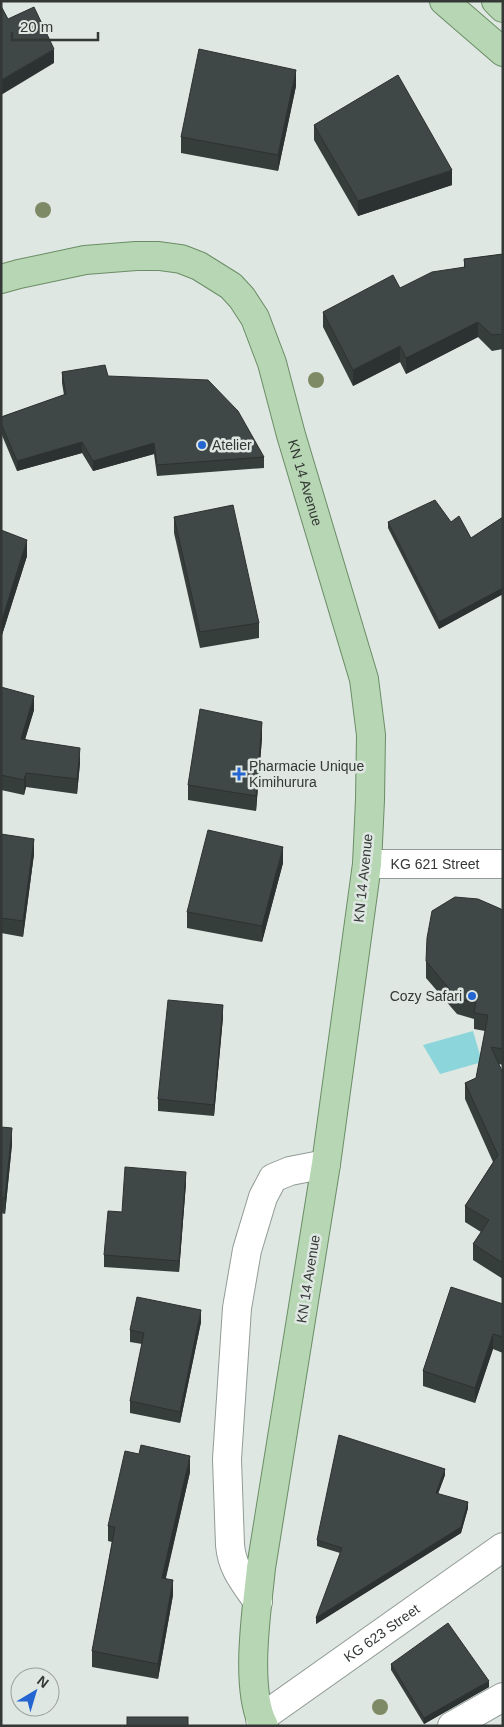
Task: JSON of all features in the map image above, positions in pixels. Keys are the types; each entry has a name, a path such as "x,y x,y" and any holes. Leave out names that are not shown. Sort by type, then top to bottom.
{"main road":[{"path":"444,1 503,52"},
{"path":"496,1 503,8"},
{"name":"KN 14 Avenue","path":"1,279 85,260 160,256 181,259 199,266 230,286 255,318 272,362 291,435 364,680 371,735 367,864 326,1164 262,1568 255,1627 254,1684 262,1723"}],"street":[{"name":"KG 621 Street","path":"367,864 503,864"},
{"path":"258,1602 235,1569 231,1558 230,1545 227,1459 237,1308 247,1250 262,1197 274,1178 290,1170 326,1164"},
{"name":"KG 623 Street","path":"262,1723 503,1546"},
{"path":"452,1726 503,1697"}],"water":[{"path":"473,1031 482,1062 440,1074 423,1045"}],"building":[{"path":"1,6 8,19 34,7 54,49 1,80"},
{"path":"199,49 296,70 278,155 181,137"},
{"path":"398,75 452,170 358,201 314,125"},
{"path":"503,254 503,334 492,335 478,322 406,358 400,346 353,370 323,312 393,275 400,288 432,272 465,267 464,259"},
{"path":"105,365 108,376 208,380 238,411 264,457 157,465 154,443 93,461 82,442 17,461 1,423 1,417 66,394 62,372"},
{"path":"435,500 451,522 459,516 471,538 503,517 503,588 439,622 388,522"},
{"path":"233,505 259,623 200,632 174,517"},
{"path":"1,530 27,540 2,620 1,620"},
{"path":"1,687 34,696 21,739 80,748 77,779 26,773 24,780 1,775"},
{"path":"200,709 262,722 256,796 188,785"},
{"path":"208,830 283,847 262,926 187,912"},
{"path":"1,834 34,839 23,921 1,918"},
{"path":"455,897 478,899 503,911 503,1049 491,1047 503,1073 503,1263 473,1244 489,1220 465,1206 498,1155 465,1083 476,1078 488,1015 474,1013 476,1003 457,998 426,961 427,938 432,911"},
{"path":"168,1000 223,1005 214,1105 158,1099"},
{"path":"1,1127 12,1128 5,1198 1,1198"},
{"path":"125,1167 186,1172 179,1261 104,1255 108,1211 122,1212"},
{"path":"451,1287 503,1304 503,1337 493,1334 475,1388 423,1371"},
{"path":"137,1297 201,1310 180,1412 130,1401 144,1333 130,1330"},
{"path":"339,1435 445,1469 436,1493 468,1502 461,1527 316,1618 342,1548 317,1540"},
{"path":"141,1445 190,1456 162,1578 173,1580 158,1664 92,1651 115,1527 108,1526 125,1451 139,1454"},
{"path":"448,1623 489,1681 424,1718 391,1664"},
{"path":"127,1717 188,1717 188,1726 127,1726"}],"place":[{"name":"Atelier","path":"202,445"},
{"name":"Pharmacie Unique Kimihurura","path":"239,774"},
{"name":"Cozy Safari","path":"472,996"}]}
